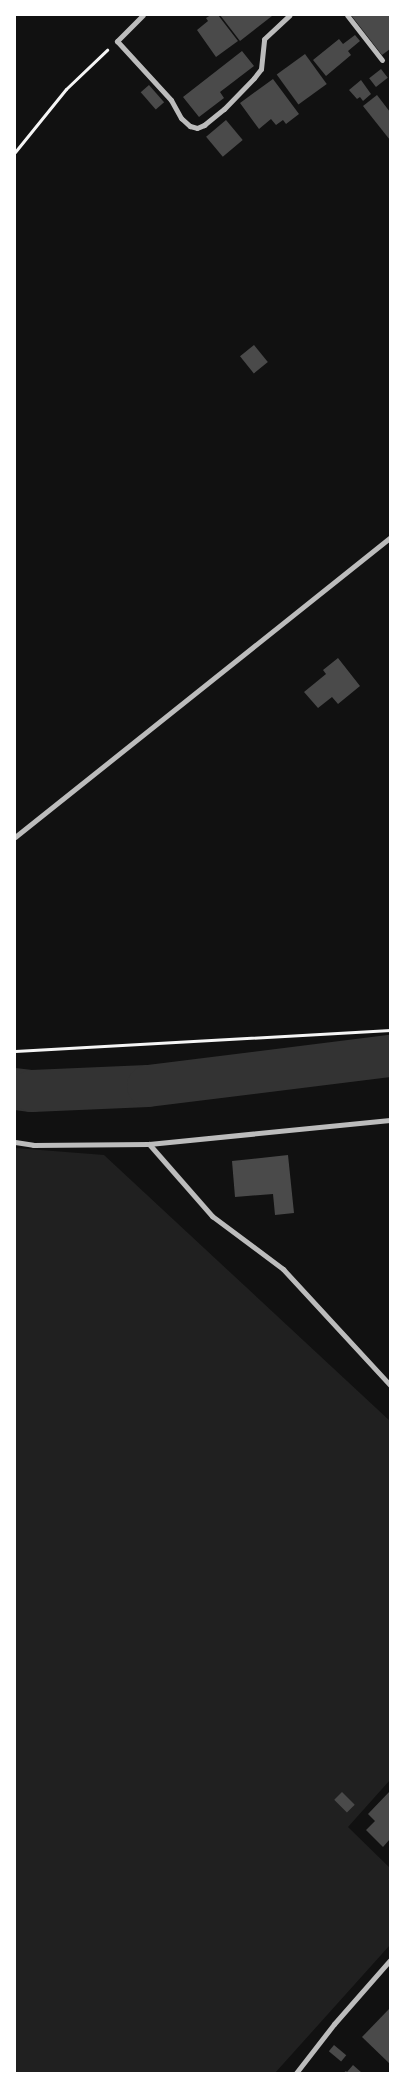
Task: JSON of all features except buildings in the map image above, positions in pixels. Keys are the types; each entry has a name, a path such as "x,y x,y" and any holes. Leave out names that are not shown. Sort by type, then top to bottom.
{"street":[{"path":"143,15 117,41 171,100 181,118 190,126 197,128 204,125 224,109 254,78 261,69 264,40 290,15"},
{"path":"347,15 382,60"},
{"path":"15,837 390,538"},
{"path":"15,1142 33,1145 149,1144 390,1120"},
{"path":"149,1144 212,1216 283,1269 390,1385"},
{"path":"296,2073 334,2024 390,1960"}],"path":[{"path":"15,152 66,89 117,41"},
{"path":"15,1051 390,1030"}],"shaded area":[{"path":"15,1148 104,1155 390,1421 390,1780 348,1827 390,1868 390,1945 275,2073 15,2073"}],"waterway":[{"path":"15,1089 32,1091 148,1086 390,1056"}]}
